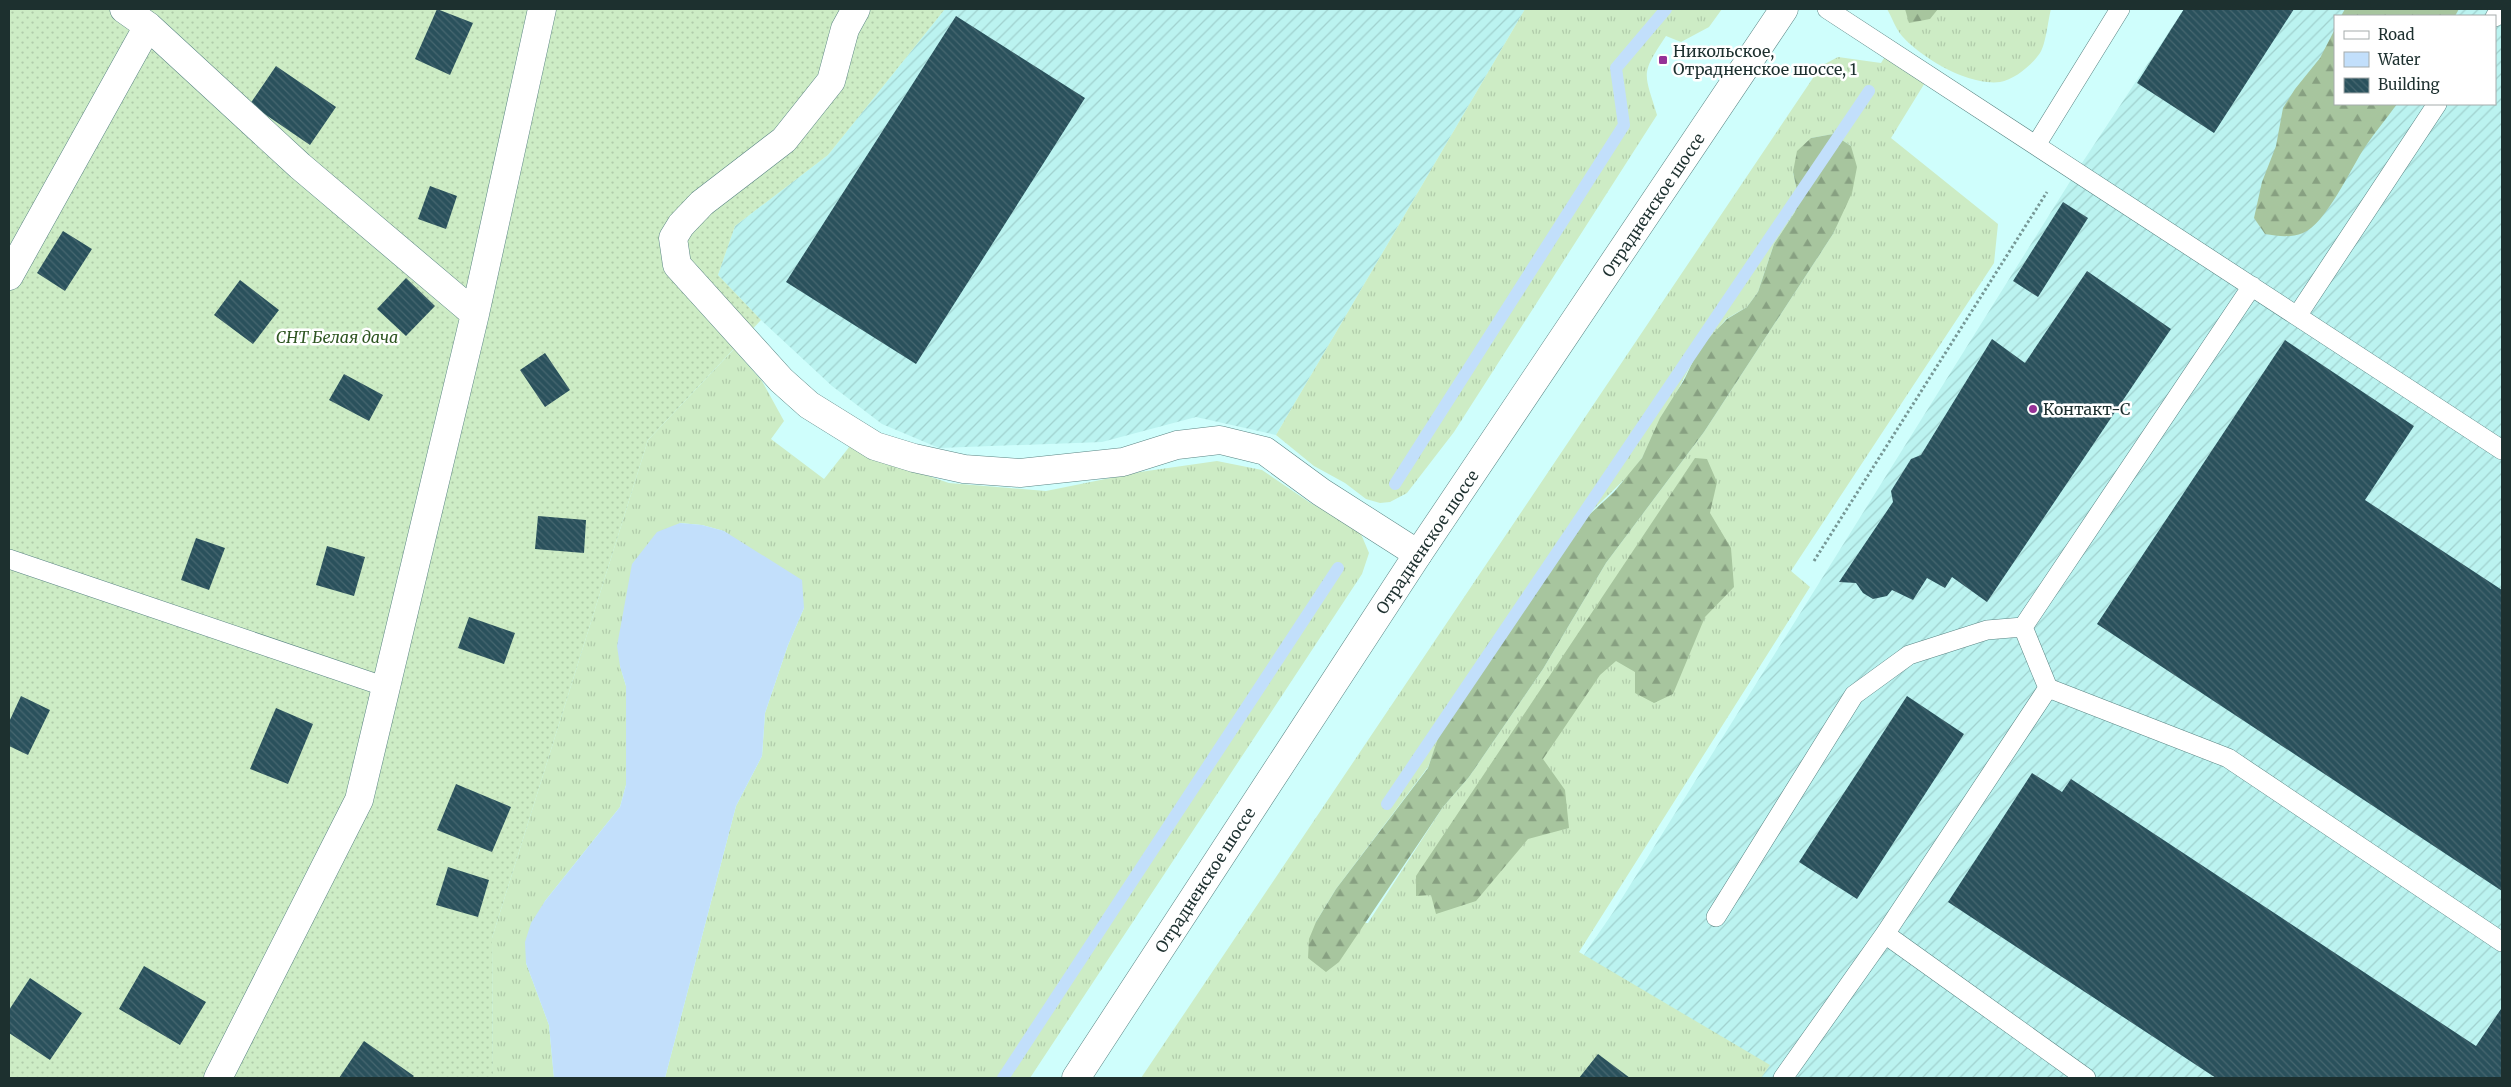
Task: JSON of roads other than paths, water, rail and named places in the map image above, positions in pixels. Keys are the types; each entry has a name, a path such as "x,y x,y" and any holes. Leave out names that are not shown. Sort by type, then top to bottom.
{"street":[{"path":"124,9 148,26 300,166 475,314"},
{"path":"218,1078 359,800 475,314 542,9"},
{"path":"856,9 844,29 831,80 784,140 702,203 681,225 673,238 677,265 781,380 809,405 875,446 914,458 964,469 1020,473 1123,462 1176,445 1220,440 1265,452 1321,492 1418,554"},
{"name":"Отрадненское шоссе","path":"1076,1078 1418,554 1784,9"},
{"path":"9,276 148,26"}],"lane":[{"path":"1827,9 2502,450"},
{"path":"2036,145 2120,9"},
{"path":"2297,316 2436,105"},
{"path":"2023,627 2252,286"},
{"path":"9,559 386,687"},
{"path":"2023,627 2048,688 2228,758 2502,942"},
{"path":"1716,917 1854,695 1909,655 1987,630 2023,627"},
{"path":"1783,1078 1885,934 2048,688"},
{"path":"1885,934 2086,1078"}],"water":[{"path":"680,523 702,525 724,531 802,580 804,608 788,645 765,713 762,756 736,806 665,1078 554,1078 549,1025 526,963 525,942 531,923 545,901 620,807 626,785 626,686 617,646 632,564 657,532"}],"waterway":[{"path":"1395,484 1624,125 1616,68 1666,9"},
{"path":"1387,804 1869,91"},
{"path":"1003,1078 1338,568"}],"place":[{"name":"Никольское, Отрадненское шоссе, 1","path":"1663,60"},
{"name":"Контакт-С","path":"2033,409"}],"park label":[{"name":"СНТ Белая дача","path":"337,337"}]}
